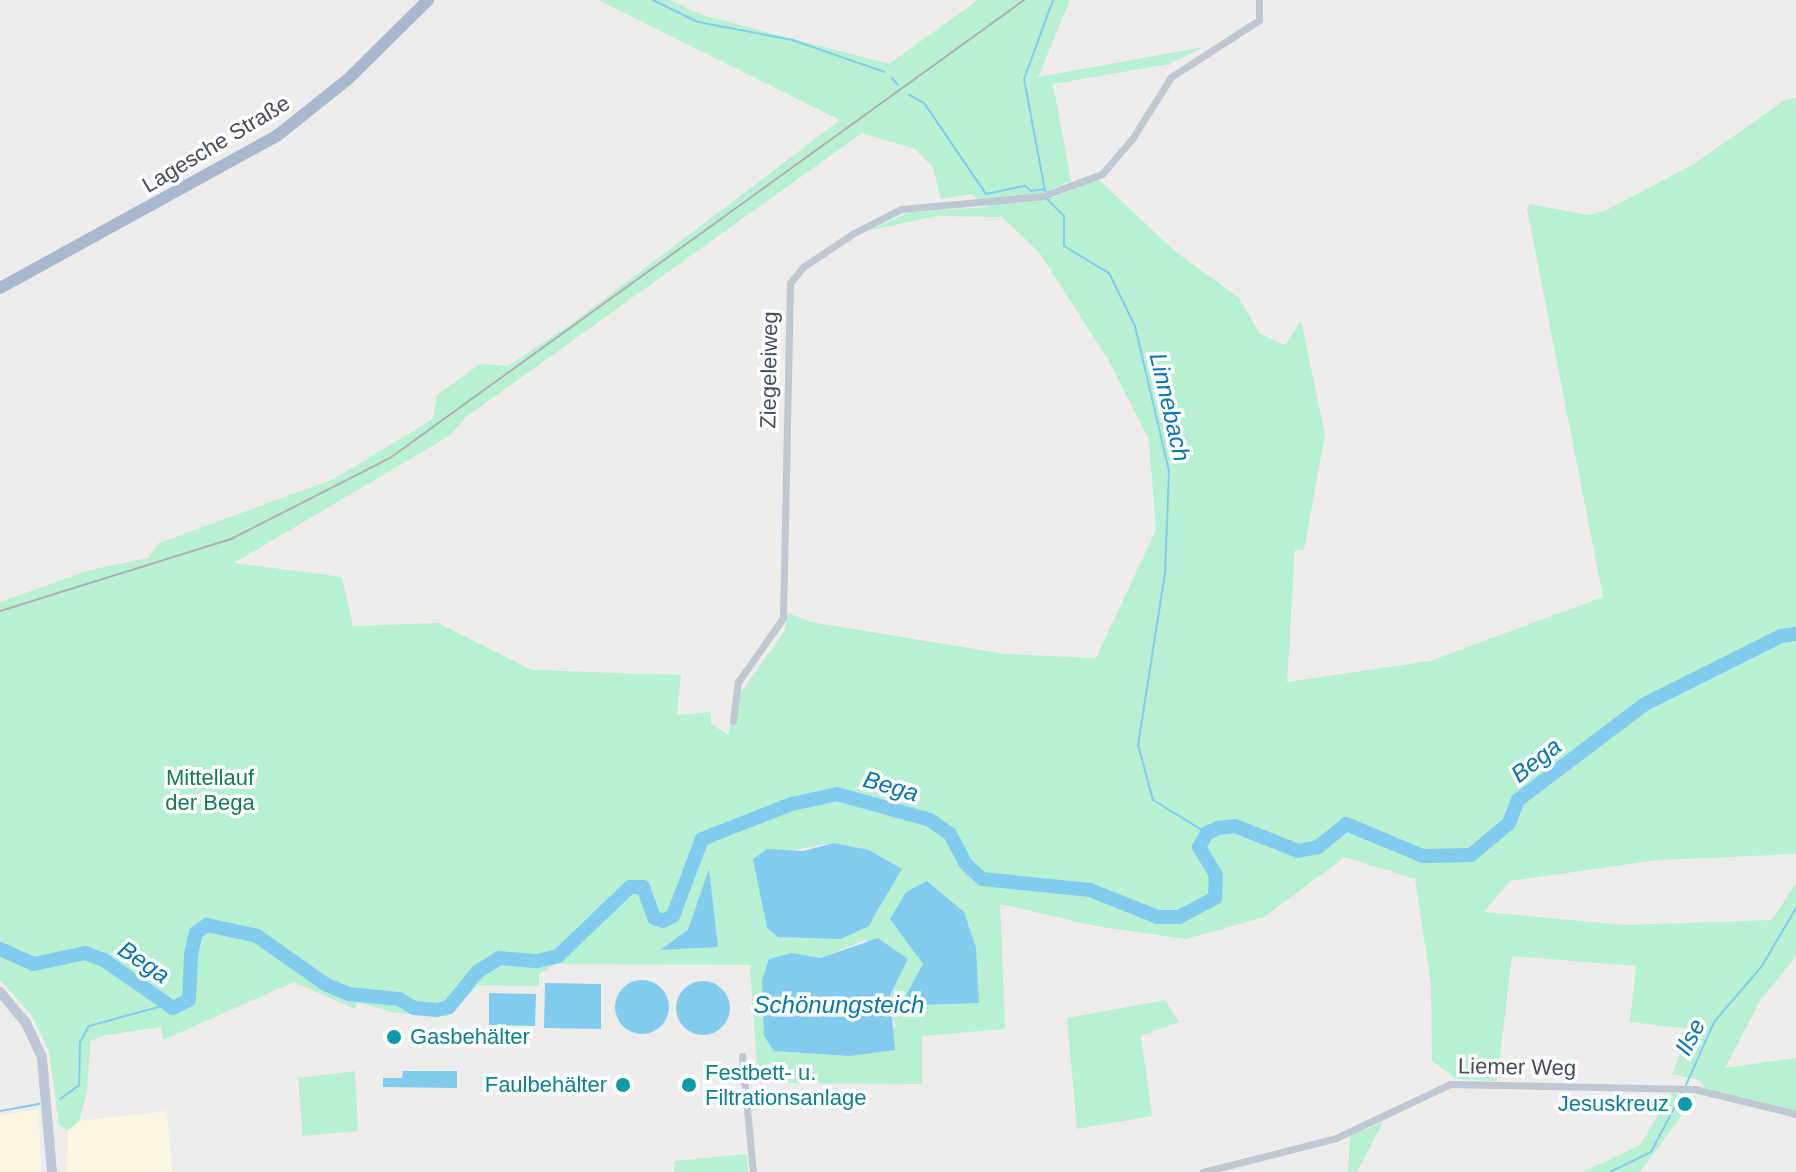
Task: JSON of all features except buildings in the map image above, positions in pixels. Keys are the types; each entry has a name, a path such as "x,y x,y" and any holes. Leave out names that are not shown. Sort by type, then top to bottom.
{"main road":[{"name":"Lagesche Straße","path":"0,288 278,135 347,80 428,0"}],"street":[{"name":"Ziegeleiweg","path":"733,721 738,682 783,618 790,283 816,258 901,209 1045,195 1102,174 1132,139 1171,77 1259,20 1259,0"},
{"path":"0,992 26,1023 42,1058 52,1172"},
{"path":"742,1056 753,1172"},
{"name":"Liemer Weg","path":"1203,1172 1336,1138 1445,1085 1694,1089 1796,1114"}],"shaded area":[{"path":"39,1109 41,1172 0,1172 0,1115"},
{"path":"167,1111 172,1172 67,1172 68,1130 79,1121"}],"green space":[{"name":"Mittellauf der Bega","path":"598,0 670,0 702,15 889,64 978,0 1070,0 1038,77 1204,47 1169,64 1053,84 1071,181 1049,190 1052,198 1098,179 1176,252 1239,298 1260,334 1285,345 1301,321 1325,434 1304,550 1295,550 1287,682 1430,661 1603,597 1527,209 1530,204 1588,215 1605,211 1694,164 1785,100 1796,98 1796,854 1658,860 1510,881 1484,912 1625,925 1772,920 1796,883 1796,957 1761,999 1725,1068 1796,1058 1796,1112 1707,1091 1699,1080 1672,1074 1690,1029 1630,1022 1636,966 1512,956 1497,1081 1457,1079 1432,1061 1431,984 1415,879 1345,857 1264,917 1186,939 1101,927 1000,904 1005,1029 922,1036 922,1084 758,1083 750,965 556,964 539,974 539,986 478,985 448,1016 395,1013 357,1002 355,1009 294,982 163,1040 161,1027 106,1035 90,1041 87,1092 79,1121 68,1130 59,1125 49,1052 31,1014 0,980 0,602 90,570 148,558 159,543 334,479 433,419 437,395 480,364 508,366 574,322 840,120","holes":["862,133 915,149 933,168 941,199 971,194 989,207 910,212 867,231 936,216 1002,217 1039,252 1109,361 1149,440 1156,530 1096,658 1005,654 811,622 788,613 784,632 739,695 728,735 711,724 711,712 677,715 681,675 532,670 438,623 353,626 342,577 234,563 449,436 467,416","834,843 901,869 876,913 767,928 760,892 788,851","865,940 908,959 890,995 889,1012 896,1026 849,1056 774,1051 791,953 820,958","920,954 979,1003 900,1006 923,965"]},
{"path":"1165,1000 1179,1022 1141,1036 1152,1116 1077,1129 1067,1018"},
{"path":"355,1071 358,1131 303,1136 298,1078"},
{"path":"1671,1093 1696,1096 1640,1172 1583,1172 1640,1145"},
{"path":"1383,1122 1357,1172 1348,1172 1350,1136"},
{"path":"747,1154 748,1172 674,1172 675,1161"}],"water":[{"name":"Schönungsteich","path":"834,843 869,850 902,869 869,926 841,939 778,937 767,928 753,859 767,849 803,851"},
{"name":"Schönungsteich","path":"709,869 718,947 660,950 688,930"},
{"name":"Schönungsteich","path":"927,881 964,912 976,948 979,1003 900,1006 923,964 890,919 906,892"},
{"name":"Schönungsteich","path":"878,938 908,959 890,995 895,1050 849,1056 774,1051 764,1036 762,980 769,959 792,953 820,958"},
{"path":"642,980 661,988 669,1007 661,1026 642,1034 623,1026 615,1007 623,988"},
{"path":"703,981 722,989 730,1008 722,1027 703,1035 684,1027 676,1008 684,989"},
{"path":"545,983 601,984 601,1029 544,1028"},
{"path":"489,993 536,994 535,1026 489,1025"},
{"path":"403,1071 457,1071 457,1088 383,1087 383,1078 402,1078"}],"waterway":[{"path":"653,0 698,22 792,40 885,72"},
{"name":"Linnebach","path":"1045,191 1024,79 1053,0"},
{"path":"892,78 898,85"},
{"path":"909,95 924,103 986,194 1025,186 1031,191 1045,189"},
{"name":"Linnebach","path":"1045,197 1064,216 1064,246 1109,273 1135,326 1169,471 1165,573 1138,745 1153,800 1207,833"},
{"name":"Bega","path":"0,949 34,964 85,953 104,960 173,1008 189,1000 191,954 196,933 207,925 257,936 325,984 349,994 399,999 414,1008 437,1010 449,1007 477,972 499,958 537,961 558,956 630,887 643,887 654,918 663,921 673,916 702,839 792,804 837,794 930,820 950,834 966,864 982,879 1090,890 1158,917 1179,917 1215,898 1216,875 1199,847 1207,833 1218,828 1235,826 1298,851 1318,847 1346,824 1423,856 1471,855 1509,823 1518,800 1645,704 1781,636 1796,634"},
{"name":"Ilse","path":"1686,1085 1714,1022 1762,966 1796,908"},
{"path":"60,1099 79,1085 80,1042 89,1026 166,1005"},
{"name":"Ilse","path":"1610,1172 1651,1152 1683,1091"},
{"path":"0,1111 39,1104"}],"railway":[{"path":"0,611 231,539 390,458 1024,0"}],"place":[{"name":"Gasbehälter","path":"394,1037"},
{"name":"Faulbehälter","path":"623,1085"},
{"name":"Festbett- u. Filtrationsanlage","path":"689,1085"},
{"name":"Jesuskreuz","path":"1685,1104"}]}
